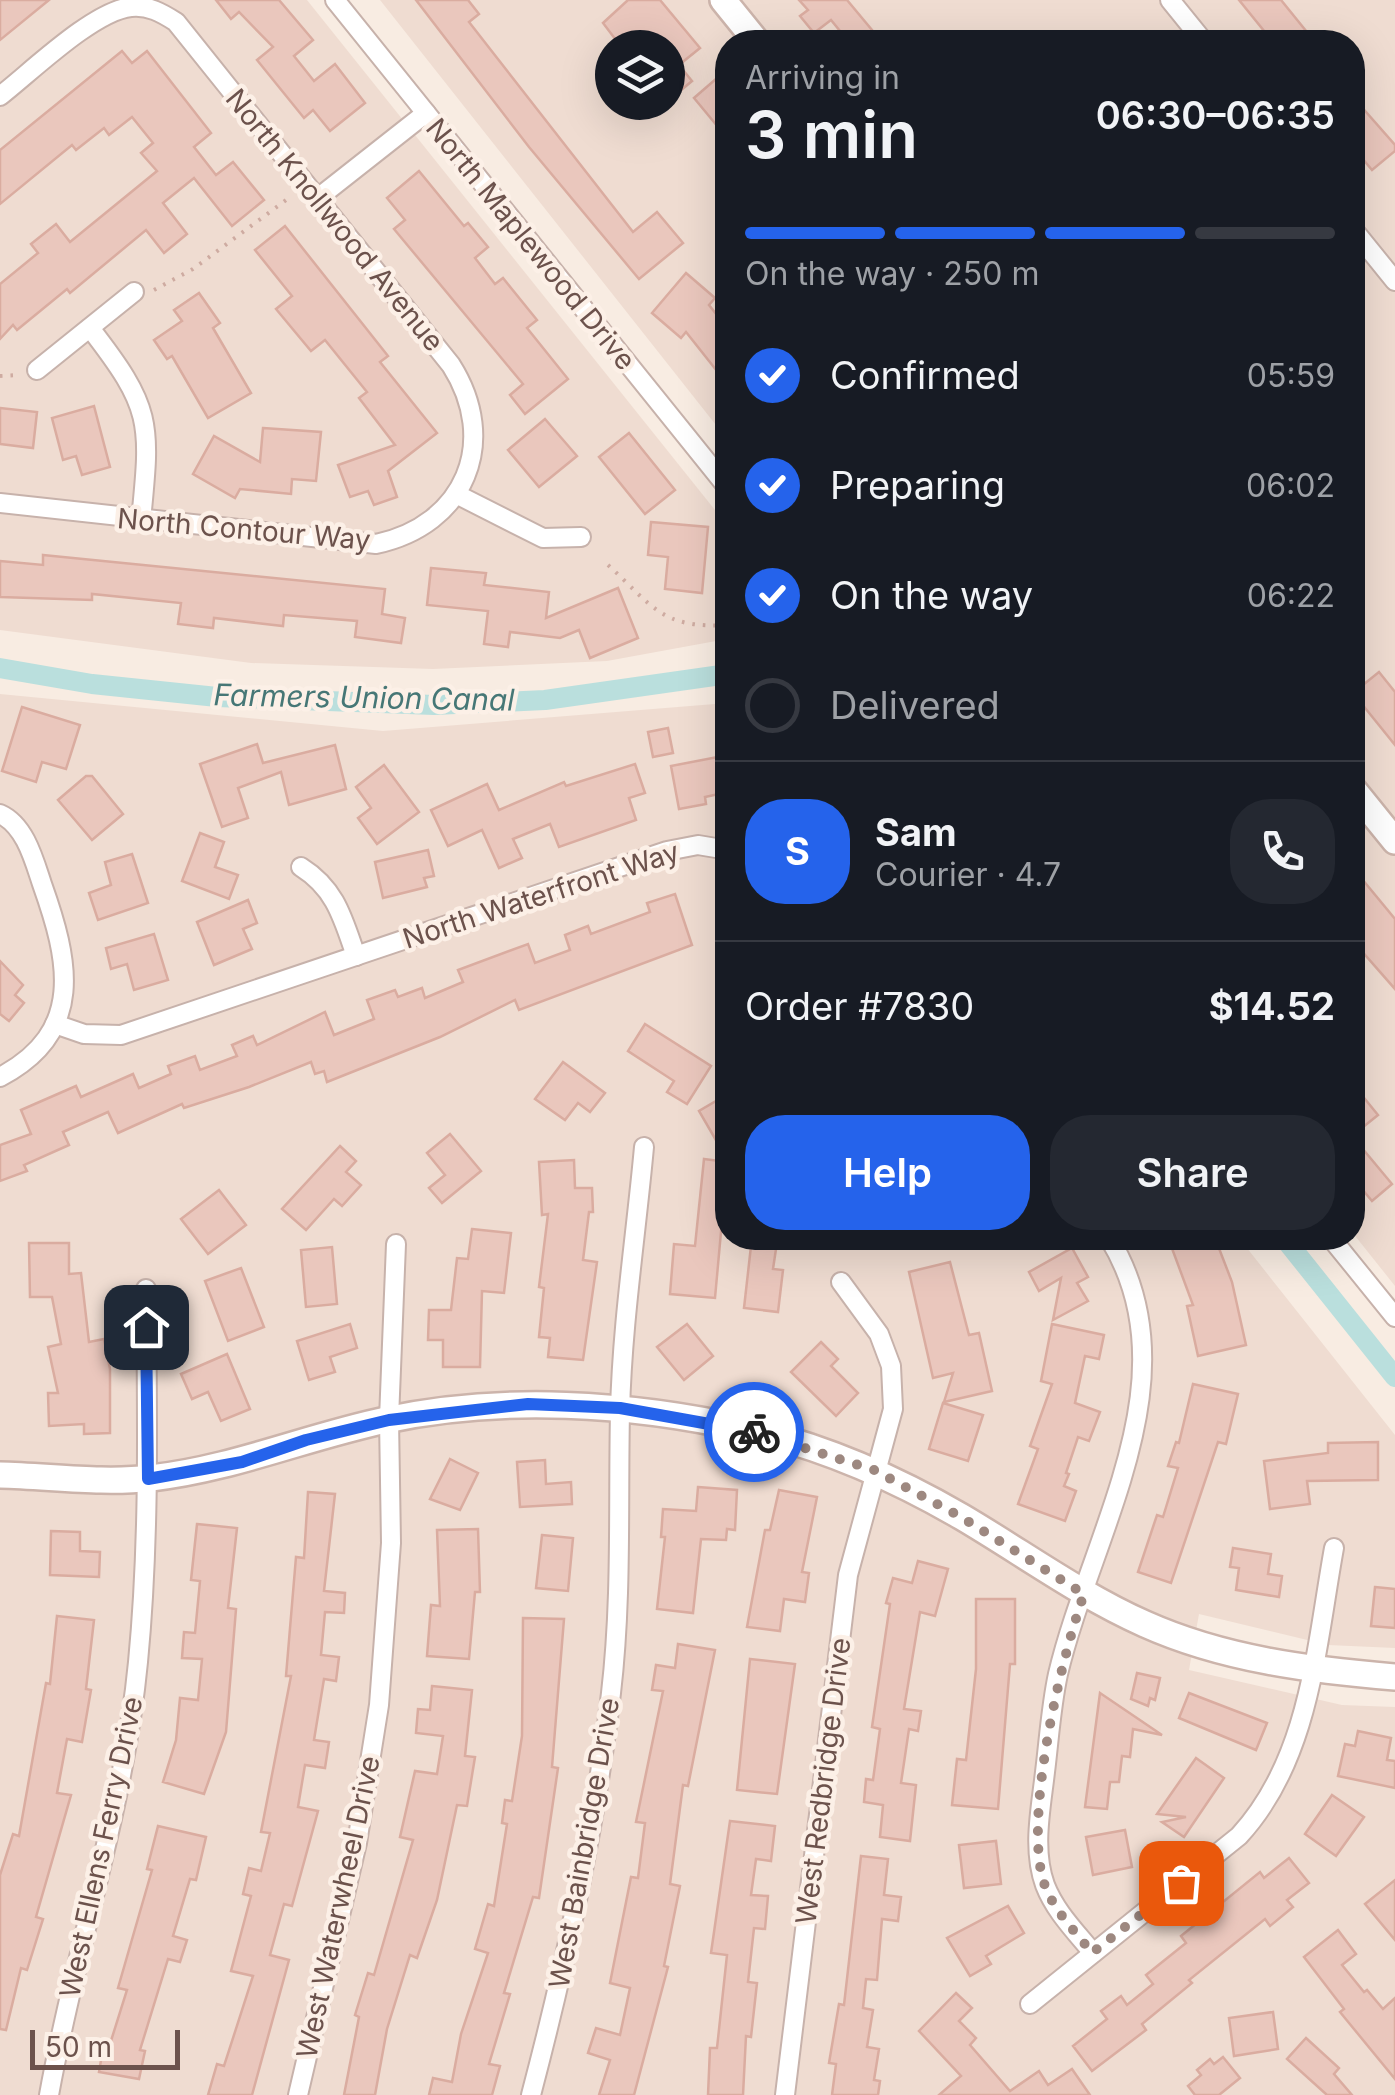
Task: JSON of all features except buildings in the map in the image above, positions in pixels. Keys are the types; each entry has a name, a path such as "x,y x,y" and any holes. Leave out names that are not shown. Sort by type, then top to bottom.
{"street":[{"name":"North Maplewood Drive","path":"335,0 715,472"},
{"path":"723,0 747,30"},
{"path":"1170,0 1194,30"},
{"name":"North Knollwood Avenue","path":"0,96 110,13 132,7 156,10 176,22 464,385 472,407 475,442 456,494"},
{"path":"318,198 426,113"},
{"path":"1365,244 1395,281"},
{"path":"30,373 140,292"},
{"path":"90,328 127,376 147,418 149,442 140,520"},
{"path":"456,494 544,538 581,537"},
{"name":"North Contour Way","path":"0,503 376,544 421,529 456,494"},
{"path":"1365,804 1395,841"},
{"path":"0,1077 37,1050 55,1024 66,974 61,939 30,846 4,816"},
{"name":"North Waterfront Way","path":"55,1024 84,1034 121,1035 667,851 698,845 715,848"},
{"path":"301,867 321,880 336,900 356,956"},
{"name":"West Bainbridge Drive","path":"532,2095 572,1936 605,1744 620,1548 620,1408 644,1148"},
{"name":"West Waterwheel Drive","path":"298,2095 357,1843 379,1705 390,1543 389,1420 396,1244"},
{"path":"1092,1953 1056,1909 1039,1860 1039,1824 1057,1676 1141,1399 1145,1344 1134,1292 1115,1250"},
{"path":"1341,1250 1395,1318"},
{"name":"West Redbridge Drive","path":"785,2095 848,1576 893,1409 891,1366 879,1334 841,1282"},
{"name":"West Ellens Ferry Drive","path":"50,2095 116,1801 138,1664 148,1479 146,1289"},
{"path":"0,1475 148,1479 242,1462 306,1440 389,1420 528,1404 620,1408 748,1430 874,1470 961,1517 1084,1594 1147,1625 1220,1650 1312,1670 1395,1676"},
{"path":"1030,2004 1239,1836 1260,1814 1290,1760 1312,1670 1334,1548"}],"path":[{"path":"140,292 193,268 290,197"},
{"path":"0,376 30,373"},
{"path":"608,565 659,616 685,625 715,625"}],"shaded area":[{"path":"0,0 307,0 715,510 715,641 607,661 433,669 251,663 0,630"},
{"path":"380,0 1395,0 1395,1286 1365,1248 1365,30 715,30 715,424"},
{"path":"0,694 383,731 715,704 715,1250 1249,1250 1395,1435 1395,1648 1328,1645 1199,1614 1189,1670 1342,1705 1395,1707 1395,2095 0,2095"}],"waterway":[{"name":"Farmers Union Canal","path":"0,668 92,684 217,697 434,705 545,700 715,676"},
{"name":"Farmers Union Canal","path":"1294,1250 1395,1377"}],"way so far":[{"path":"754,1432 874,1470 961,1517 1084,1594 1057,1676 1039,1824 1044,1884 1056,1909 1092,1953 1181,1883"}],"route":[{"path":"146,1327 148,1479 242,1462 306,1440 389,1420 528,1404 620,1408 754,1432"}]}
